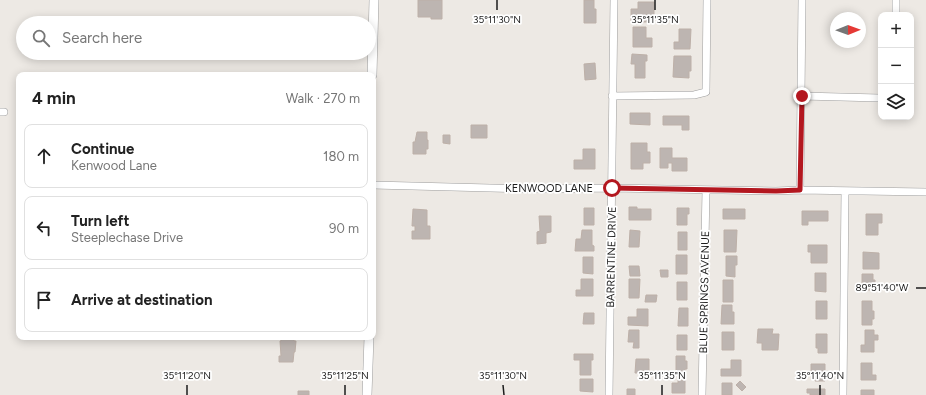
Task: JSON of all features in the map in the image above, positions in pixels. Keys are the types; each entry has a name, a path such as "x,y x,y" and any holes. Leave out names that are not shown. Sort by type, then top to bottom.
{"street":[{"path":"374,0 374,16"},
{"name":"BARRENTINE DRIVE","path":"610,395 614,0"},
{"path":"612,96 694,95 706,92 707,0"},
{"path":"800,190 802,0"},
{"path":"896,0 896,12"},
{"path":"372,60 372,72"},
{"path":"802,96 878,98"},
{"name":"KENWOOD LANE","path":"376,185 530,189 612,188 926,192"},
{"name":"BLUE SPRINGS AVENUE","path":"702,395 706,190"},
{"path":"843,395 845,191"},
{"path":"368,395 369,340"}],"building":[{"path":"418,0 442,0 442,19 418,17"},
{"path":"584,0 594,0 594,9 596,9 596,23 584,23"},
{"path":"638,2 654,2 654,22 631,22 631,9 638,9"},
{"path":"633,27 646,27 646,38 652,38 652,47 633,47"},
{"path":"679,29 691,29 690,49 674,49 674,42 679,42"},
{"path":"632,54 647,55 647,61 645,61 645,78 635,78 635,64 631,64"},
{"path":"674,56 691,56 691,71 689,71 689,78 673,77"},
{"path":"595,63 596,79 585,80 584,64"},
{"path":"630,113 650,113 650,125 630,124"},
{"path":"663,116 689,116 689,130 682,130 682,125 663,125"},
{"path":"471,125 487,125 487,138 471,138"},
{"path":"417,132 427,132 428,149 426,149 426,154 413,154 413,142 415,142"},
{"path":"443,135 450,135 450,144 443,143"},
{"path":"631,143 647,143 647,152 650,152 650,163 643,163 643,169 631,169"},
{"path":"660,148 672,148 672,158 687,158 687,171 672,171 672,163 668,163 668,168 660,168"},
{"path":"583,149 595,149 595,169 574,169 574,160 583,160"},
{"path":"629,207 637,207 637,209 651,209 651,220 629,220"},
{"path":"584,208 594,208 594,225 584,225"},
{"path":"677,208 689,208 689,214 687,214 687,225 677,225"},
{"path":"413,209 427,210 427,226 430,226 430,239 412,239 412,231 415,231 415,226 412,226"},
{"path":"723,209 745,209 745,219 723,219"},
{"path":"802,211 828,211 828,221 808,221 808,225 802,225"},
{"path":"866,214 882,214 882,223 878,223 878,235 866,235"},
{"path":"539,216 551,216 551,232 546,233 546,243 537,244 537,232 540,231"},
{"path":"582,230 592,230 592,245 594,246 594,251 575,251 576,239 581,239"},
{"path":"630,230 640,231 639,247 629,247"},
{"path":"724,230 737,230 736,252 724,252"},
{"path":"678,232 687,232 687,250 678,250"},
{"path":"808,245 827,245 827,263 811,263 811,252 808,252"},
{"path":"863,252 879,253 879,269 863,269"},
{"path":"676,255 687,255 687,274 676,274"},
{"path":"726,256 737,256 735,277 726,276"},
{"path":"583,257 593,257 593,274 583,273"},
{"path":"629,266 639,266 640,276 630,276"},
{"path":"660,270 668,270 668,277 661,277"},
{"path":"815,273 826,273 826,292 815,291"},
{"path":"862,274 873,274 873,280 875,280 875,290 862,290"},
{"path":"581,279 593,279 593,296 576,296 576,290 581,290"},
{"path":"629,279 640,279 639,298 629,298"},
{"path":"723,280 733,280 733,302 723,302"},
{"path":"677,282 687,282 687,300 677,300"},
{"path":"646,295 657,295 656,302 645,302"},
{"path":"816,301 827,301 827,319 816,319"},
{"path":"862,301 872,301 874,319 872,319 872,325 862,325"},
{"path":"722,305 732,305 732,312 734,312 734,324 721,324"},
{"path":"679,308 688,308 688,326 678,326"},
{"path":"637,309 648,309 648,326 628,325 628,317 637,317"},
{"path":"584,313 594,313 594,324 583,324"},
{"path":"758,329 773,329 772,334 779,334 778,350 762,350 762,343 757,343"},
{"path":"629,330 639,330 639,348 633,348 634,342 628,342"},
{"path":"865,330 874,330 874,335 878,335 878,340 874,340 874,352 861,352 861,345 865,345"},
{"path":"722,332 734,332 734,350 722,350"},
{"path":"816,334 827,334 827,353 818,353 818,348 816,348"},
{"path":"677,335 687,335 687,350 677,350"},
{"path":"281,341 296,341 293,362 279,362 279,356 281,356"},
{"path":"574,354 593,354 593,360 591,360 591,375 580,375 580,360 574,360"},
{"path":"676,356 685,356 685,361 687,361 687,369 685,369 685,375 676,375"},
{"path":"636,359 649,359 649,373 635,373"},
{"path":"731,360 741,360 741,376 721,376 721,369 731,369"},
{"path":"861,363 872,363 872,375 876,375 876,380 861,380"},
{"path":"811,364 825,364 825,381 815,381 815,374 811,374"},
{"path":"580,379 593,379 593,392 580,391"},
{"path":"678,380 685,380 685,393 672,393 672,383 678,383"},
{"path":"740,381 746,387 742,391 736,385"},
{"path":"722,383 732,383 732,395 722,395"},
{"path":"627,389 635,389 635,395 627,395"},
{"path":"807,389 825,389 825,395 810,395 810,393 807,393"},
{"path":"861,390 874,390 874,395 861,395"},
{"path":"298,391 309,391 309,395 298,395"}],"route":[{"path":"612,188 776,191 800,190 802,96"}]}
